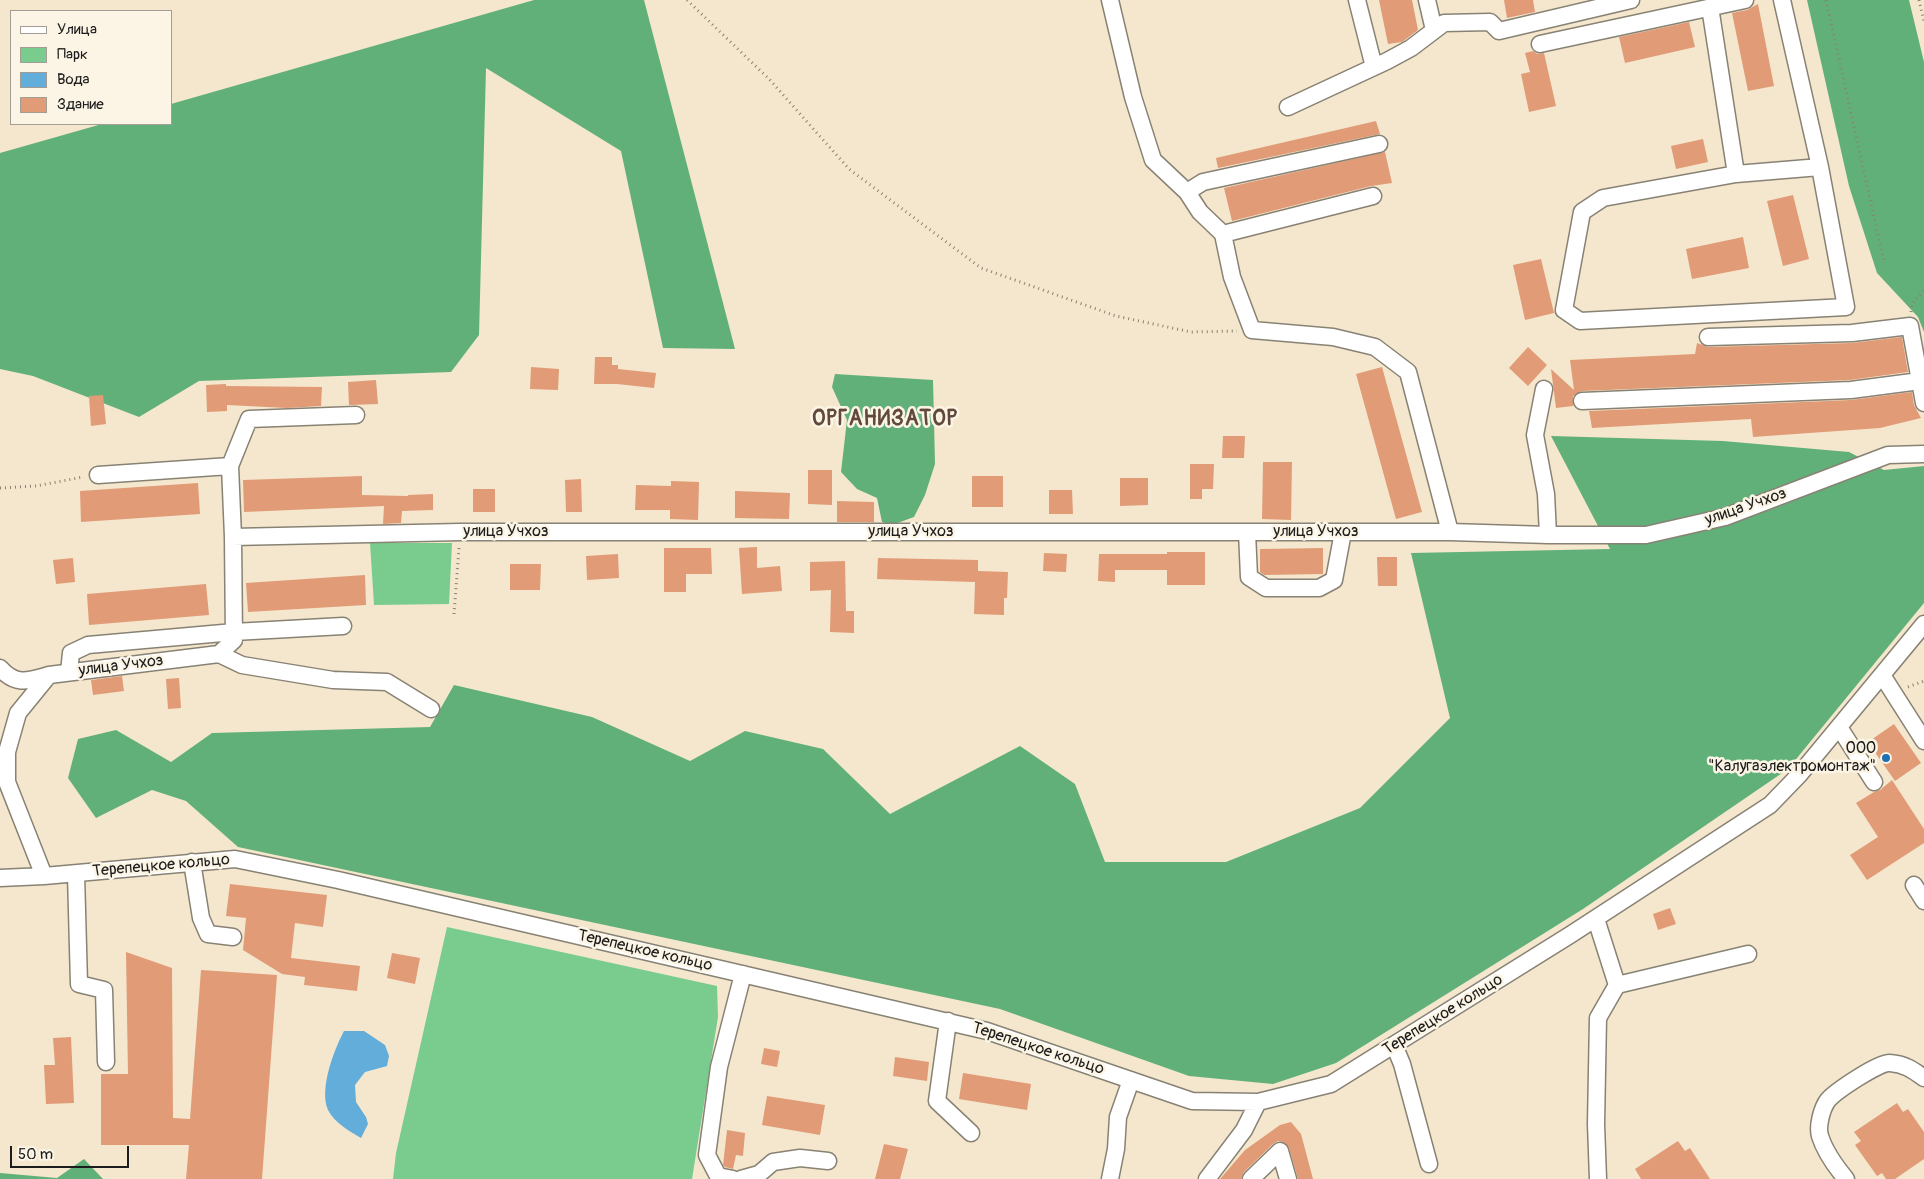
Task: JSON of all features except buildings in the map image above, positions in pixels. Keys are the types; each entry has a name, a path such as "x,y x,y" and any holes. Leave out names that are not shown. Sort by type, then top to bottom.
{"street":[{"path":"1110,0 1133,97 1153,160 1188,192 1200,212 1223,234 1232,277 1252,330 1333,337 1374,347 1408,372 1450,532"},
{"path":"1356,0 1374,68"},
{"path":"1427,0 1434,30"},
{"path":"1288,107 1374,68 1411,48 1444,23 1490,22 1499,31 1631,0"},
{"path":"1540,44 1745,0"},
{"path":"1782,0 1820,167 1846,307 1580,321 1564,310 1582,212 1603,198 1736,174 1820,167"},
{"path":"1710,7 1736,174"},
{"path":"1188,192 1203,182 1379,144"},
{"path":"1223,234 1373,196"},
{"path":"1708,337 1852,333 1910,326 1924,403"},
{"path":"1582,401 1851,390 1920,381"},
{"path":"1544,389 1535,435 1546,494 1548,535"},
{"path":"356,415 249,418 230,466 234,640 218,654 242,665 324,679 387,682 431,709"},
{"name":"улица Учхоз","path":"233,537 460,532 1450,532 1646,535 1725,517 1888,455 1924,454"},
{"path":"98,475 230,466"},
{"path":"1247,532 1249,576 1266,588 1319,588 1334,580 1343,532"},
{"name":"Терепецкое кольцо","path":"0,878 76,874 235,859 285,868 948,1021 987,1031 1192,1101 1258,1102 1331,1084 1596,918 1770,805 1799,775 1924,624"},
{"path":"69,672 71,653 88,645 234,632 342,626"},
{"name":"улица Учхоз","path":"0,668 8,677 27,682 49,675 69,672 218,654"},
{"path":"44,876 7,782 7,752 18,713 49,675"},
{"path":"1882,675 1924,742"},
{"path":"1839,727 1874,782"},
{"path":"192,862 202,918 208,934 233,937"},
{"path":"76,874 79,984 104,990 106,1062"},
{"path":"1914,885 1924,901"},
{"path":"1596,918 1617,985"},
{"path":"1598,1179 1598,1018 1617,985 1748,954"},
{"path":"733,1179 718,1176 707,1155 719,1067 743,974"},
{"path":"948,1021 937,1101 971,1133"},
{"path":"1394,1045 1402,1064 1429,1164"},
{"path":"1846,1179 1834,1164 1820,1136 1820,1118 1828,1100 1858,1077 1888,1063 1906,1065 1924,1078"},
{"path":"1110,1179 1116,1149 1118,1117 1131,1080"},
{"path":"1207,1179 1244,1130 1258,1102"},
{"path":"1251,1179 1280,1151 1288,1179"},
{"path":"741,1179 759,1174 772,1162 800,1158 828,1161"}],"path":[{"path":"687,0 769,79 849,169 981,268 1116,316 1191,332 1252,330"},
{"path":"1826,0 1884,262"},
{"path":"1919,0 1924,21"},
{"path":"1910,326 1912,304 1924,290"},
{"path":"0,488 36,486 98,475"},
{"path":"454,614 460,532"}],"green space":[{"path":"534,0 644,0 735,349 663,348 621,151 486,68 479,335 451,372 199,381 139,417 33,376 0,369 0,153 98,125 172,125 172,104"},
{"path":"1807,0 1909,0 1924,62 1924,332 1918,317 1877,273 1849,186"},
{"path":"835,374 933,380 935,464 925,495 914,517 892,525 882,522 877,498 857,489 841,472 847,420 832,387"},
{"path":"1551,436 1723,441 1849,452 1884,470 1924,466 1924,603 1788,769 1583,909 1336,1063 1273,1084 1189,1076 1000,1009 238,847 186,801 152,790 96,818 68,778 78,739 116,730 171,762 212,733 430,727 454,685 592,717 690,761 745,731 823,749 890,814 1020,746 1075,784 1105,862 1226,862 1360,808 1450,718 1411,553 1610,549"},
{"path":"370,543 452,543 449,604 374,605"},
{"path":"447,927 717,986 718,1017 692,1179 393,1179 396,1153"},
{"path":"84,1159 103,1179 0,1179 0,1173 57,1178"}],"water":[{"path":"344,1031 364,1031 385,1045 389,1056 387,1066 365,1072 355,1085 356,1102 366,1117 368,1124 361,1138 334,1119 328,1110 326,1101 326,1081 336,1048"}],"place":[{"name":"ООО \"Калугаэлектромонтаж\"","path":"1886,758"}],"district":[{"name":"ОРГАНИЗАТОР","path":"885,420"}]}
